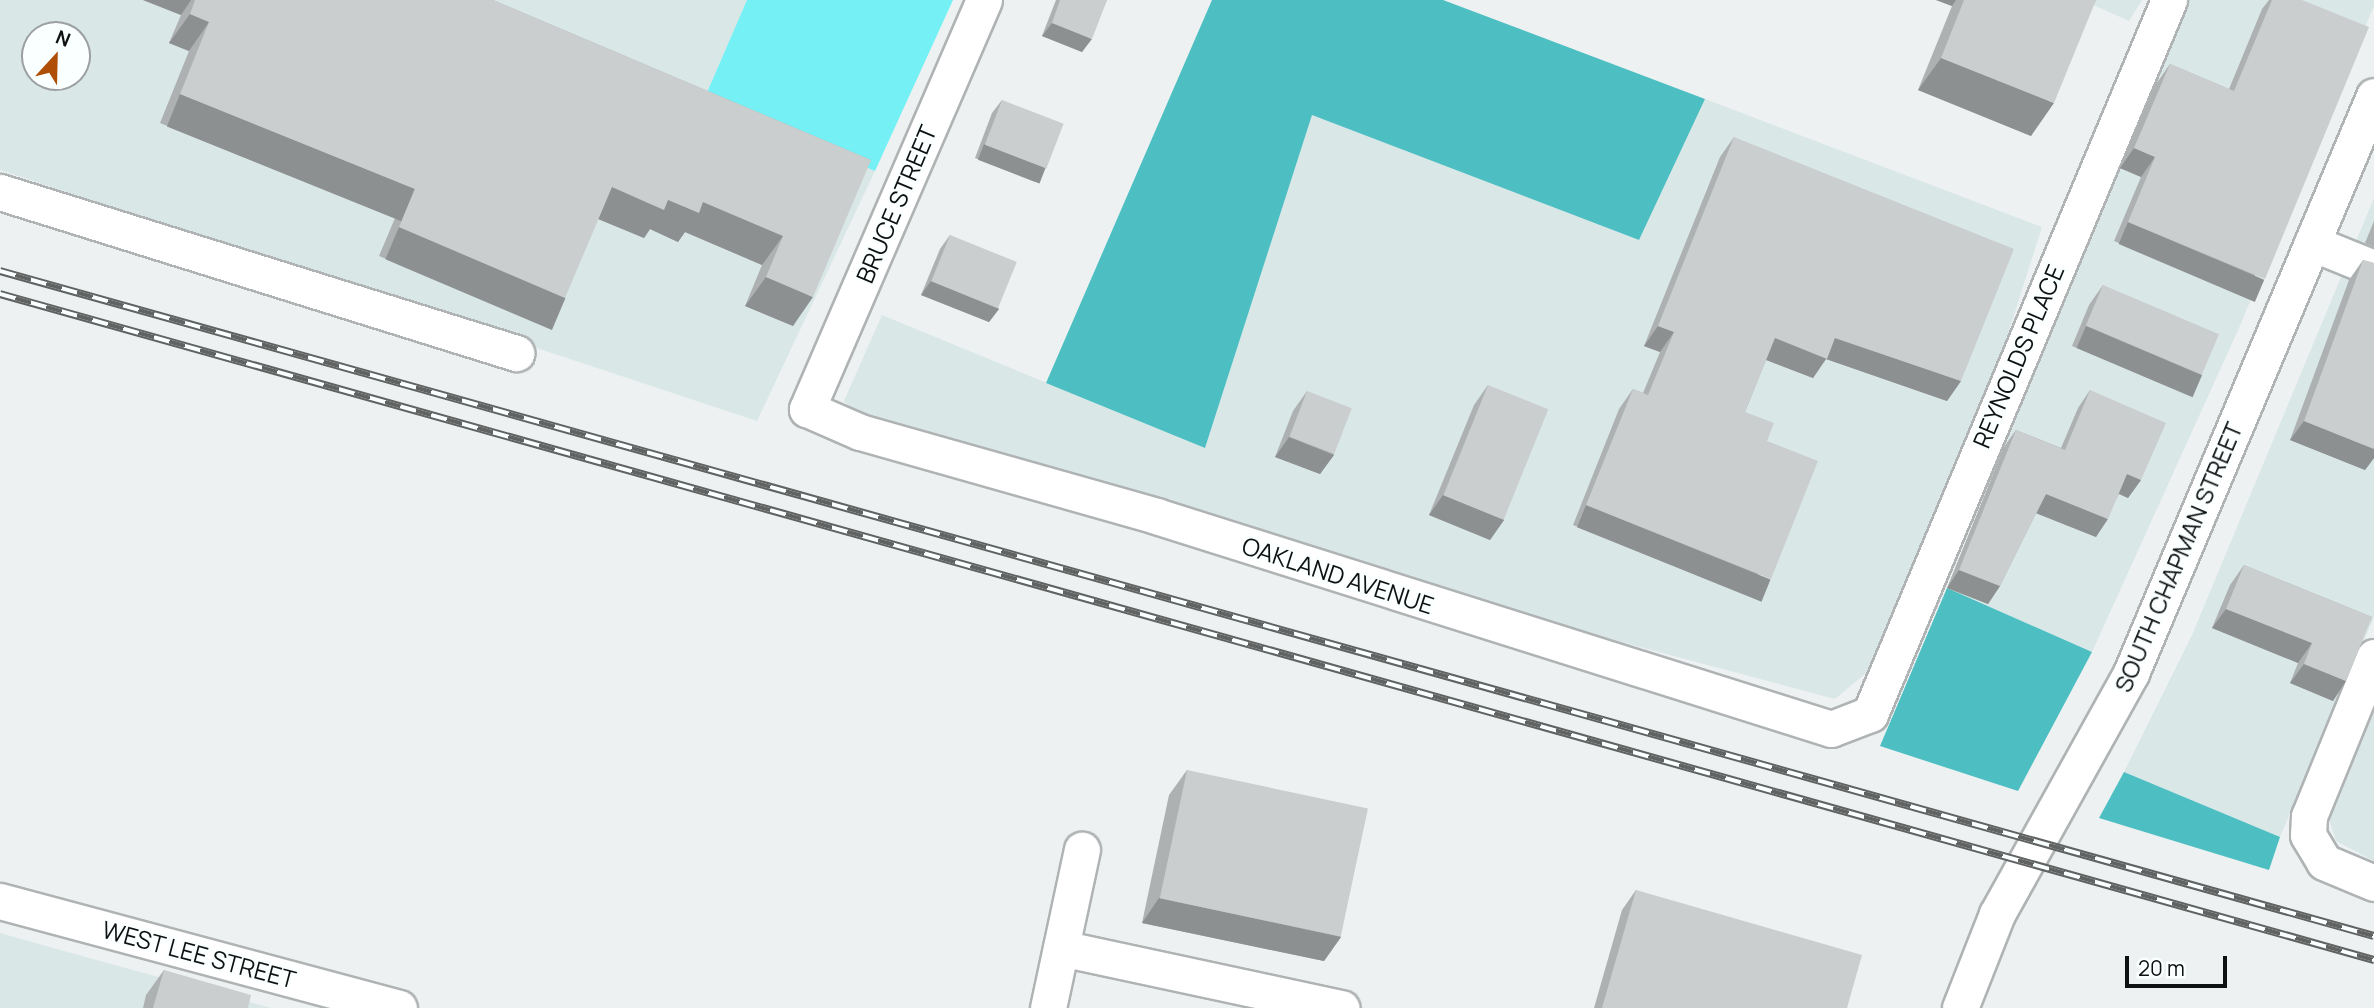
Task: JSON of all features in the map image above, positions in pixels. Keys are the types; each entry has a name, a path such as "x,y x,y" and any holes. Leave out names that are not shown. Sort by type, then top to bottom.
{"street":[{"name":"BRUCE STREET","path":"807,409 984,0"},
{"name":"REYNOLDS PLACE","path":"1870,714 2169,0"},
{"name":"SOUTH CHAPMAN STREET","path":"1960,1008 1997,914 2131,673 2374,96"},
{"path":"0,192 516,353"},
{"path":"2312,243 2374,268"},
{"name":"OAKLAND AVENUE","path":"807,409 860,432 1076,492 1831,729 1870,714"},
{"path":"2374,657 2309,816 2312,851 2348,876 2374,883"},
{"path":"1048,1008 1082,850"},
{"name":"WEST LEE STREET","path":"0,901 399,1008"},
{"path":"1061,948 1342,1008"}],"shaded area":[{"path":"0,0 747,0 705,97 875,171 757,421 0,170"},
{"path":"747,0 953,0 875,171 705,97"},
{"path":"1212,0 1443,0 1705,99 1639,240 1312,115 1205,448 1046,383"},
{"path":"2082,0 2142,0 2129,21"},
{"path":"2186,0 2374,0 2374,6 2239,328 2092,652 1947,588"},
{"path":"1705,99 2042,227 2008,334 1873,667 1835,699 1512,613 860,418 844,401 882,315 1205,448 1312,114 1639,240"},
{"path":"2374,198 2374,617 2280,837 2124,772 2192,635"},
{"path":"1947,588 2092,652 2018,791 1880,746"},
{"path":"2374,691 2374,861 2336,841 2325,807"},
{"path":"2124,772 2280,837 2269,870 2099,818"},
{"path":"0,933 82,956 271,1008 0,1008"}],"building":[{"path":"195,0 493,0 871,160 813,297 766,277 783,236 703,202 699,213 668,200 664,210 612,187 565,298 399,227 415,189 180,94 209,22 190,14"},
{"path":"1060,0 1107,0 1092,39 1052,23"},
{"path":"1964,0 2096,0 2054,103 1941,58"},
{"path":"2272,0 2302,0 2369,27 2265,279 2128,222 2155,157 2134,148 2170,64 2234,91"},
{"path":"1002,100 1064,124 1046,168 985,145"},
{"path":"1734,137 2014,249 1961,381 1835,338 1827,359 1775,338 1745,412 1774,423 1767,441 1818,461 1771,579 1586,505 1633,389 1648,395 1674,332 1658,326"},
{"path":"950,235 1017,262 998,308 931,281"},
{"path":"2363,260 2374,263 2374,449 2304,421"},
{"path":"2103,285 2219,334 2202,375 2086,326"},
{"path":"1488,385 1548,409 1504,520 1443,495"},
{"path":"2090,390 2166,423 2141,480 2127,474 2108,519 2046,494 2000,586 1959,570 2016,430 2065,450"},
{"path":"1307,391 1352,408 1334,454 1289,437"},
{"path":"2244,565 2372,617 2346,681 2304,664 2312,643 2226,609"},
{"path":"1187,770 1368,808 1341,937 1160,898"},
{"path":"1636,890 1862,955 1847,1008 1602,1008"},
{"path":"164,970 251,995 248,1008 153,1008"}],"railway":[{"path":"0,271 2374,936"},
{"path":"0,294 2374,960"}]}
